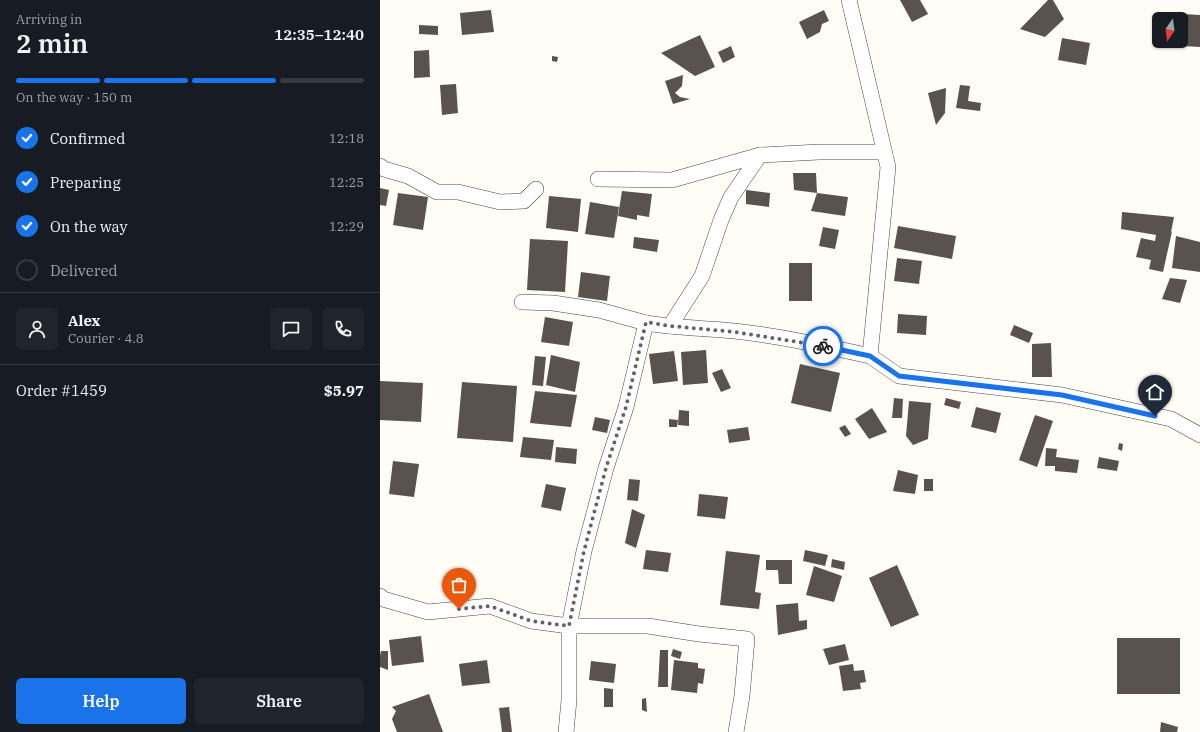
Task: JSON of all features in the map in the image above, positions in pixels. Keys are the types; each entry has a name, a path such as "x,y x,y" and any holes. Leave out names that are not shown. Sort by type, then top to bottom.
{"street":[{"path":"849,0 888,167 870,356"},
{"path":"598,179 672,180 760,155 819,152 884,152"},
{"path":"670,326 702,276 731,197 760,155"},
{"path":"380,166 384,169 408,176 437,192 458,192 500,202 524,201 536,189"},
{"path":"522,302 553,303 600,310 646,322 670,326 735,332 812,343 870,356 899,376 1062,395 1171,419 1200,435"},
{"path":"566,732 569,700 569,626 584,551 606,468 626,407 646,322"},
{"path":"380,596 383,599 428,612 490,606 531,621 569,626 648,626 699,634 747,639 742,696 736,732"}],"building":[{"path":"900,0 920,0 928,14 912,22"},
{"path":"1048,0 1053,0 1064,19 1045,37 1020,29"},
{"path":"491,10 494,32 462,35 460,13"},
{"path":"824,10 829,21 822,24 820,32 807,39 799,22"},
{"path":"1188,14 1200,15 1200,47 1188,46"},
{"path":"419,25 438,26 438,35 419,34"},
{"path":"700,35 715,67 695,76 661,53"},
{"path":"1062,38 1090,43 1086,65 1058,60"},
{"path":"731,46 735,57 723,63 718,52"},
{"path":"429,50 430,77 414,78 414,51"},
{"path":"552,56 558,57 557,62 552,61"},
{"path":"683,75 682,86 675,93 680,97 690,99 673,104 665,81"},
{"path":"456,84 458,113 442,115 440,85"},
{"path":"960,85 970,86 968,101 981,103 980,111 956,108"},
{"path":"946,88 945,113 936,125 928,93"},
{"path":"793,173 816,173 817,193 794,190"},
{"path":"380,188 389,190 386,206 380,205"},
{"path":"746,190 770,193 769,207 746,204"},
{"path":"622,191 652,194 649,217 637,215 637,220 618,216"},
{"path":"398,193 428,197 423,230 393,225"},
{"path":"817,193 848,197 845,216 811,211"},
{"path":"549,196 581,199 578,232 546,228"},
{"path":"590,202 619,207 614,238 585,234"},
{"path":"1122,212 1174,217 1163,272 1149,269 1151,260 1136,257 1141,238 1155,241 1156,235 1121,229"},
{"path":"898,226 956,236 952,259 894,248"},
{"path":"823,227 839,230 835,249 819,246"},
{"path":"1176,236 1200,242 1200,272 1172,268"},
{"path":"634,237 659,240 657,252 633,248"},
{"path":"530,239 568,241 565,292 527,290"},
{"path":"897,258 922,261 919,284 894,281"},
{"path":"789,263 812,263 812,301 789,301"},
{"path":"581,272 610,276 607,301 578,297"},
{"path":"1170,278 1187,280 1180,303 1162,299"},
{"path":"898,314 927,316 926,335 897,333"},
{"path":"545,317 573,322 569,346 541,342"},
{"path":"1014,325 1033,333 1029,343 1010,335"},
{"path":"1051,343 1052,377 1032,377 1032,344"},
{"path":"706,350 708,383 683,385 681,352"},
{"path":"674,351 678,381 653,384 649,354"},
{"path":"551,355 580,362 575,392 546,385"},
{"path":"535,356 546,357 543,386 532,385"},
{"path":"800,364 840,373 831,412 791,403"},
{"path":"722,369 731,388 721,392 712,373"},
{"path":"380,381 423,383 421,422 380,420"},
{"path":"462,382 517,386 513,442 457,438"},
{"path":"535,391 577,395 571,427 530,423"},
{"path":"894,398 903,399 902,418 892,418"},
{"path":"946,398 961,402 959,409 944,405"},
{"path":"909,401 931,403 928,439 913,445 906,436"},
{"path":"976,407 1001,413 996,433 971,427"},
{"path":"872,408 887,432 869,439 855,419"},
{"path":"679,410 689,411 689,426 678,425"},
{"path":"1035,415 1053,421 1037,467 1019,460"},
{"path":"595,417 610,420 607,433 592,430"},
{"path":"669,419 678,420 677,427 669,427"},
{"path":"845,425 851,434 845,437 839,428"},
{"path":"748,427 750,440 729,443 727,430"},
{"path":"523,437 554,440 551,460 520,457"},
{"path":"1119,443 1123,444 1122,451 1118,449"},
{"path":"556,447 577,449 576,464 555,462"},
{"path":"1046,448 1057,449 1056,457 1079,460 1077,473 1055,471 1055,466 1045,466"},
{"path":"1099,457 1119,461 1117,471 1097,468"},
{"path":"393,461 419,464 414,497 389,494"},
{"path":"898,470 918,475 915,494 893,491"},
{"path":"629,479 640,480 638,501 627,500"},
{"path":"924,479 933,479 933,491 924,491"},
{"path":"546,484 566,488 561,511 541,507"},
{"path":"699,494 728,497 725,519 697,516"},
{"path":"632,509 645,515 636,548 625,543"},
{"path":"646,550 671,553 668,572 643,569"},
{"path":"805,550 828,555 825,566 803,561"},
{"path":"726,551 760,555 755,592 761,593 759,609 720,605"},
{"path":"832,559 845,562 844,570 831,567"},
{"path":"766,560 792,560 792,584 779,584 778,570 766,570"},
{"path":"897,565 919,615 891,627 869,578"},
{"path":"814,566 842,576 834,602 806,595"},
{"path":"798,603 799,621 807,620 807,629 778,635 776,605"},
{"path":"421,636 424,662 392,666 389,640"},
{"path":"1117,638 1180,638 1180,694 1117,694"},
{"path":"845,644 849,660 829,665 823,649"},
{"path":"673,649 682,652 680,659 671,656"},
{"path":"660,650 668,650 668,687 658,687"},
{"path":"381,651 388,651 388,670 380,667"},
{"path":"487,660 490,683 462,686 459,664"},
{"path":"674,660 698,663 698,668 705,669 703,684 698,683 697,693 671,690"},
{"path":"591,661 616,664 614,683 589,680"},
{"path":"853,664 854,671 864,670 866,682 860,683 861,689 843,691 839,666"},
{"path":"604,688 613,689 613,707 604,707"},
{"path":"429,694 443,732 397,732 392,719 396,711 392,707"},
{"path":"646,698 647,712 642,710 642,699"},
{"path":"509,707 512,732 502,732 499,708"},
{"path":"1161,722 1178,727 1177,732 1160,732"}],"way so far":[{"path":"459,609 490,606 531,621 569,626 584,551 606,468 626,407 646,322 670,326 735,332 812,343 823,346"}],"route":[{"path":"823,346 870,356 899,376 1062,395 1155,416"}]}
